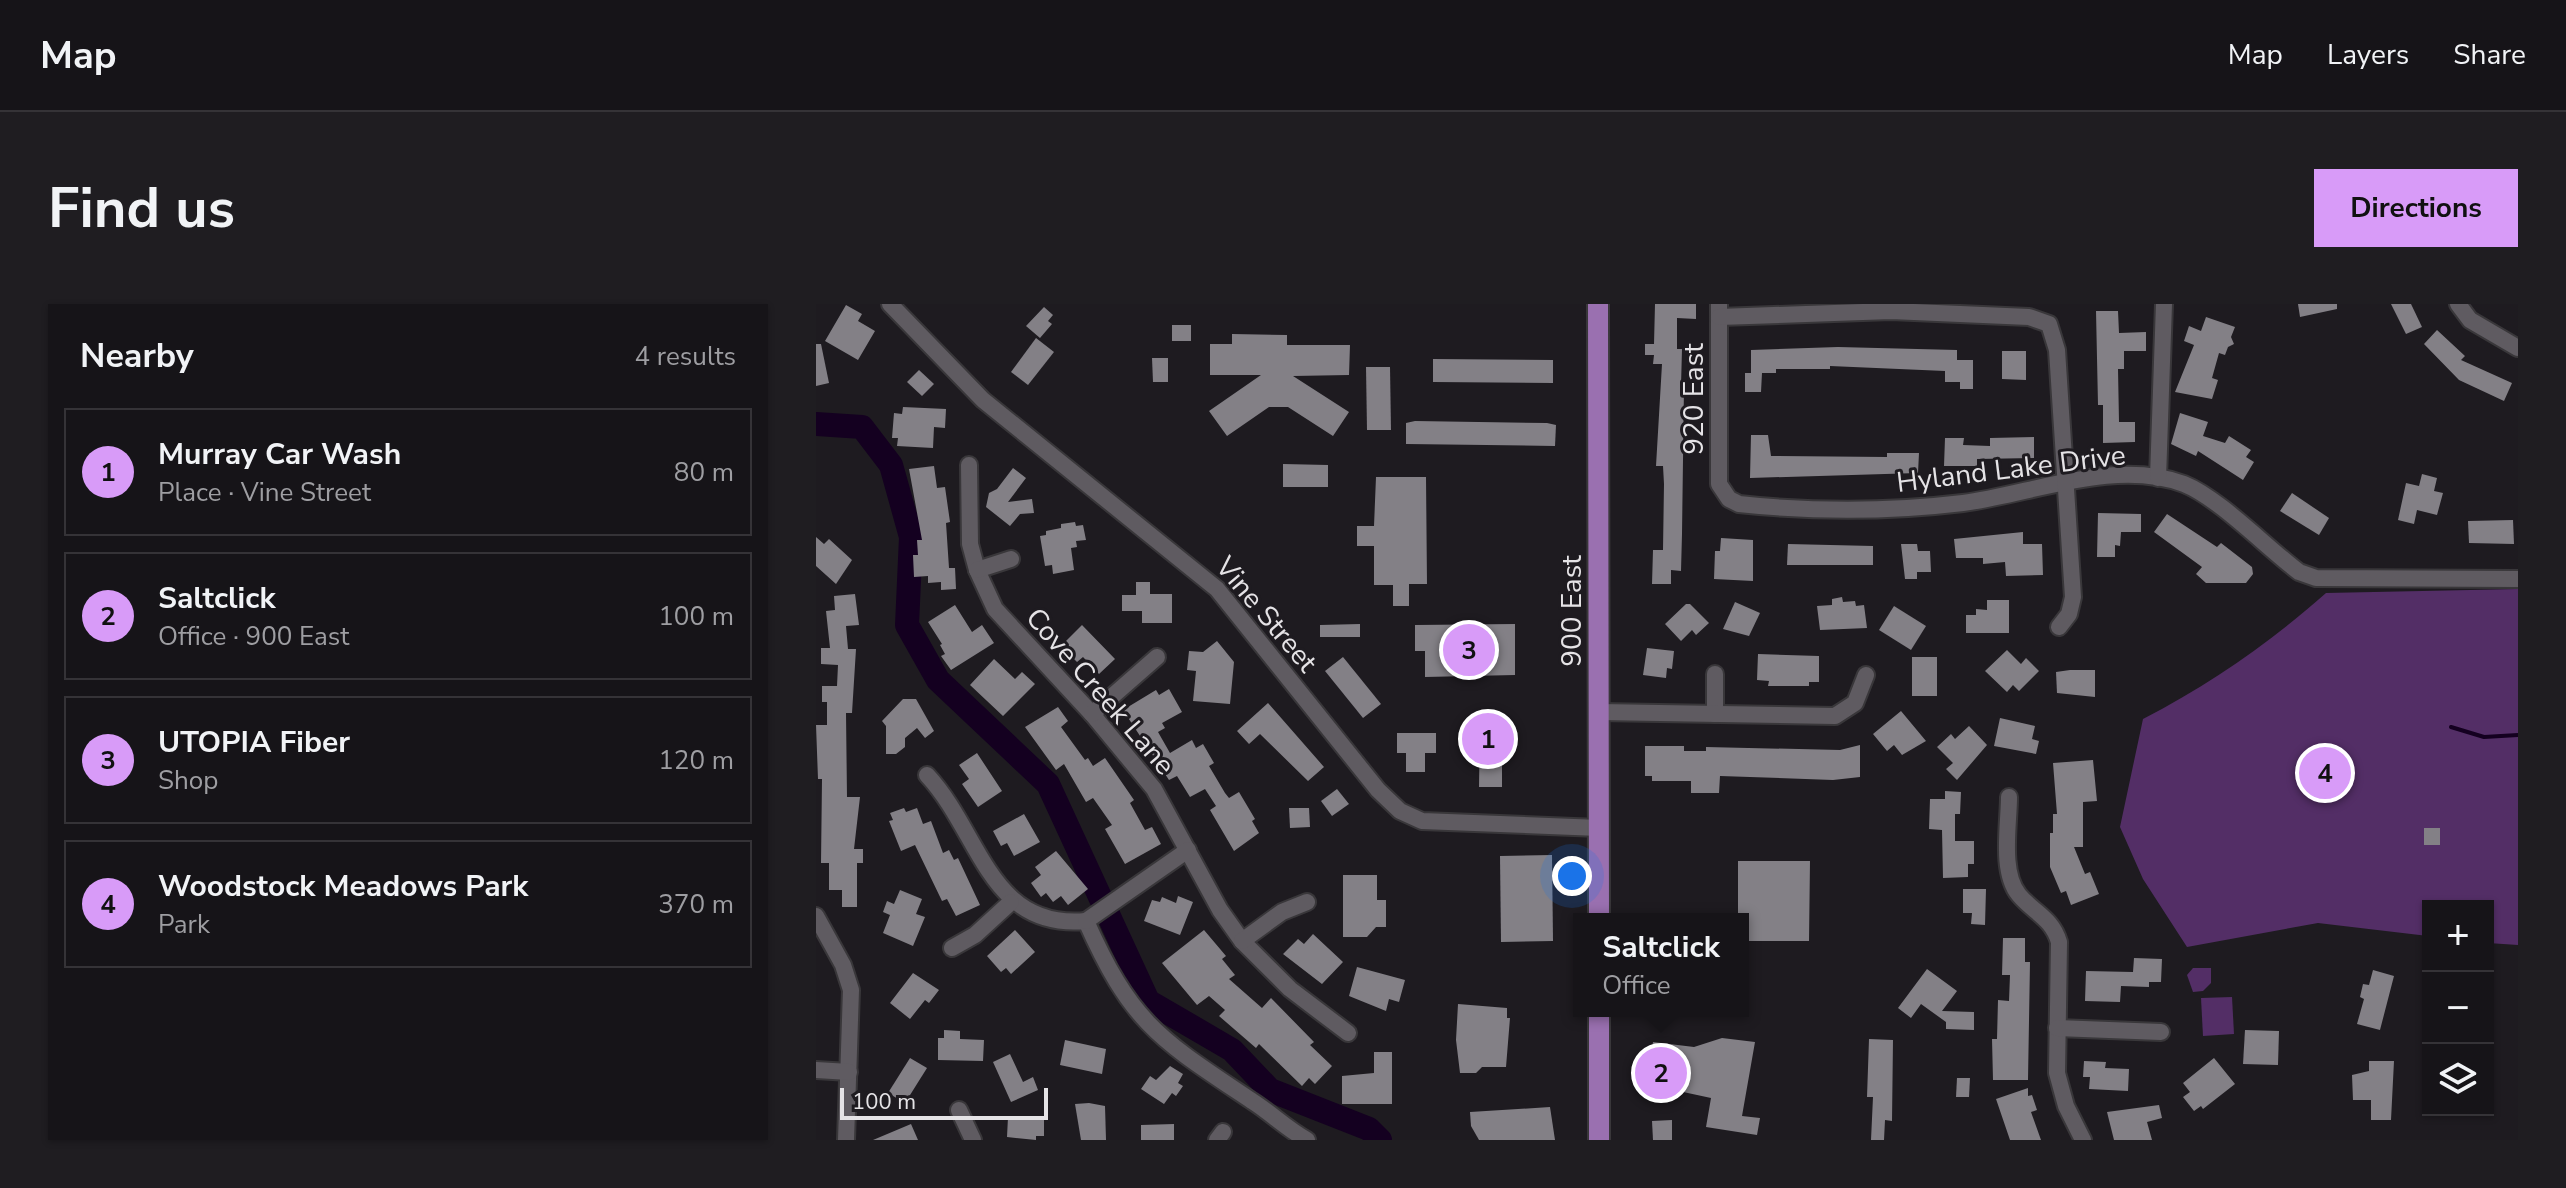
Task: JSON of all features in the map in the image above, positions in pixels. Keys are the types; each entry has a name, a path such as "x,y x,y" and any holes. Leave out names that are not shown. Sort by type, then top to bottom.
{"main road":[{"name":"900 East","path":"1598,304 1599,913"},
{"path":"1599,1017 1599,1140"}],"street":[{"name":"Vine Street","path":"890,304 983,400 1217,589 1378,790 1400,811 1434,824 1599,828"},
{"path":"2158,478 2164,304"},
{"path":"2458,304 2470,320 2518,348"},
{"path":"1719,310 1891,311 2015,316 2044,321 2055,334 2073,597 2069,614 2059,627"},
{"name":"920 East","path":"1719,310 1718,475 1722,493"},
{"name":"Cove Creek Lane","path":"969,465 967,515 977,570 995,609 1009,628 1092,714 1154,789 1220,910 1242,941 1290,989 1348,1033"},
{"name":"Hyland Lake Drive","path":"1722,493 1739,504 1749,505 1893,510 1965,502 2066,483 2119,477 2158,478 2199,491 2299,572 2316,578 2518,579"},
{"path":"977,570 1011,559"},
{"path":"1092,714 1157,657"},
{"path":"1715,674 1715,714"},
{"path":"1599,712 1835,716 1855,703 1866,675"},
{"path":"927,775 947,796 1011,902 1052,921 1094,918 1188,850"},
{"path":"2009,797 2012,882 2023,900 2052,924 2059,942 2059,1084 2083,1140"},
{"path":"952,948 975,935 1011,902"},
{"path":"1242,941 1282,912 1307,902"},
{"path":"816,916 843,965 851,990 846,1140"},
{"path":"1094,918 1117,985 1149,1028 1196,1066 1307,1140"},
{"path":"2057,1028 2161,1032"},
{"path":"816,1070 849,1072"},
{"path":"959,1110 973,1140"}],"shaded area":[{"path":"2518,589 2518,945 2494,943 2494,900 2422,900 2422,935 2318,923 2187,947 2143,879 2120,827 2143,719 2238,662 2326,593"},
{"path":"2193,968 2211,968 2211,983 2203,991 2193,992 2187,975"},
{"path":"2232,997 2234,1034 2203,1036 2201,998"}],"building":[{"path":"1655,304 1696,304 1696,319 1677,318 1677,349 1682,349 1681,386 1684,387 1682,534 1681,571 1671,570 1671,584 1652,584 1653,550 1663,550 1664,484 1663,466 1656,466 1662,364 1653,364 1654,355 1645,355 1645,344 1654,344"},
{"path":"2298,304 2337,304 2337,309 2300,317"},
{"path":"2391,304 2411,304 2422,327 2406,334"},
{"path":"846,305 862,314 858,321 875,331 858,360 825,341"},
{"path":"1044,307 1053,315 1048,321 1052,324 1040,338 1026,326"},
{"path":"2096,311 2118,311 2119,333 2146,332 2146,351 2124,351 2124,369 2118,369 2119,422 2135,422 2135,442 2103,443 2103,405 2098,405"},
{"path":"2206,317 2235,327 2231,337 2234,344 2228,347 2225,355 2219,353 2212,378 2218,380 2212,399 2175,392 2194,345 2184,341 2189,326 2201,331"},
{"path":"1172,325 1191,325 1191,341 1172,341"},
{"path":"2437,330 2465,356 2461,360 2512,383 2504,401 2459,380 2424,344"},
{"path":"1232,334 1287,335 1287,345 1350,345 1349,375 1293,376 1349,412 1333,436 1288,407 1269,407 1227,436 1209,411 1261,375 1210,375 1210,344 1232,344"},
{"path":"1036,338 1054,352 1028,385 1011,372"},
{"path":"816,344 821,344 829,383 816,386"},
{"path":"1838,347 1957,350 1957,360 1973,360 1973,389 1960,389 1960,382 1945,382 1945,371 1830,366 1830,369 1776,369 1776,373 1762,373 1761,392 1745,392 1745,373 1751,373 1751,350"},
{"path":"2002,351 2026,351 2026,380 2002,379"},
{"path":"1152,358 1168,358 1168,382 1153,382"},
{"path":"1433,359 1553,360 1553,383 1433,382"},
{"path":"1366,367 1390,367 1391,430 1367,430"},
{"path":"919,370 934,384 922,396 907,382"},
{"path":"903,407 946,409 945,428 934,427 933,448 897,446 898,438 892,438 894,413 902,414"},
{"path":"2180,413 2208,422 2203,436 2225,443 2229,436 2251,450 2246,457 2254,462 2243,480 2198,451 2196,456 2171,444"},
{"path":"1406,423 1547,423 1556,425 1555,446 1406,444"},
{"path":"1751,435 1768,435 1771,456 1887,457 1887,453 1919,453 1918,473 1750,478"},
{"path":"2034,437 2034,458 1977,459 1977,466 1944,466 1945,438 1964,438 1963,445 1990,446 1990,438"},
{"path":"1283,464 1328,465 1328,487 1283,487"},
{"path":"934,466 937,488 945,487 950,522 946,523 949,568 955,568 956,589 941,590 941,582 928,583 928,576 914,577 913,555 918,555 917,540 922,540 909,469"},
{"path":"1013,468 1026,478 1008,502 1032,499 1034,513 1020,514 1010,526 986,507 989,493 997,489"},
{"path":"2422,474 2437,478 2434,491 2443,493 2437,515 2417,510 2414,524 2398,520 2406,483 2419,486"},
{"path":"1376,477 1426,477 1427,584 1409,584 1409,606 1393,606 1393,585 1374,585 1374,546 1357,546 1357,526 1374,526"},
{"path":"2292,493 2329,518 2319,535 2280,511"},
{"path":"2098,513 2141,514 2141,532 2121,532 2120,546 2115,545 2115,557 2097,557"},
{"path":"2167,514 2217,547 2221,543 2252,567 2253,574 2246,583 2206,583 2196,574 2202,567 2154,532"},
{"path":"2513,520 2514,544 2469,543 2468,521"},
{"path":"1075,522 1076,526 1083,525 1086,540 1076,541 1077,547 1071,548 1074,570 1053,574 1052,565 1045,566 1040,536 1046,535 1046,531 1061,528 1061,524"},
{"path":"2023,532 2023,544 2042,544 2043,575 2006,576 2005,562 1983,564 1983,558 1956,558 1954,539"},
{"path":"816,537 824,544 829,539 852,560 836,584 816,566"},
{"path":"1721,538 1753,540 1753,581 1714,579 1715,551 1720,551"},
{"path":"1788,544 1873,546 1873,565 1787,565"},
{"path":"1901,544 1917,544 1918,551 1930,551 1931,572 1917,572 1917,579 1905,579"},
{"path":"1136,582 1150,582 1150,594 1172,594 1172,623 1142,623 1142,611 1122,611 1122,595 1136,595"},
{"path":"855,594 859,625 846,626 848,649 856,649 852,713 846,713 847,797 860,797 854,849 863,849 863,863 857,863 857,907 842,907 842,890 829,890 829,863 821,863 822,779 818,779 816,725 827,725 827,702 822,702 822,686 837,686 838,665 821,664 821,648 830,648 826,611 835,610 834,596"},
{"path":"1842,597 1843,602 1855,601 1856,606 1864,605 1867,628 1820,630 1817,606 1832,605 1832,599"},
{"path":"1987,600 2009,600 2009,633 1966,633 1966,615 1976,615 1976,609 1987,610"},
{"path":"1735,602 1760,613 1749,636 1723,629"},
{"path":"1686,604 1690,604 1709,623 1696,635 1692,630 1681,641 1665,624"},
{"path":"955,605 972,632 982,625 994,643 951,670 941,656 945,654 942,644 928,622"},
{"path":"1894,606 1926,626 1911,650 1879,630"},
{"path":"1360,624 1360,637 1320,637 1320,625"},
{"path":"1515,624 1515,675 1425,677 1425,651 1415,651 1415,625"},
{"path":"1082,625 1115,659 1099,674 1083,657 1077,662 1061,646"},
{"path":"1217,641 1234,662 1230,704 1193,701 1196,671 1187,670 1189,651 1203,652"},
{"path":"1647,648 1674,651 1672,669 1667,668 1666,678 1643,675"},
{"path":"2007,650 2021,664 2026,658 2039,671 2019,691 2013,685 2007,692 1985,671"},
{"path":"1758,654 1819,656 1819,682 1809,682 1809,686 1768,686 1769,681 1757,680"},
{"path":"1343,657 1381,704 1363,718 1325,671"},
{"path":"1912,657 1937,657 1937,696 1912,696"},
{"path":"994,659 1015,679 1022,672 1035,684 1003,716 970,685"},
{"path":"2095,670 2095,697 2057,693 2056,672"},
{"path":"1169,689 1182,712 1162,723 1165,728 1158,732 1170,753 1192,740 1196,748 1203,744 1214,763 1209,766 1225,793 1229,798 1239,792 1255,819 1252,821 1259,833 1234,851 1210,810 1216,806 1205,789 1190,797 1177,776 1169,780 1123,710 1156,690 1159,695"},
{"path":"903,699 916,699 934,731 925,738 917,728 905,738 905,747 896,754 886,754 886,726 882,721"},
{"path":"1268,703 1324,767 1308,781 1260,734 1249,744 1237,731"},
{"path":"1058,707 1068,721 1061,727 1085,760 1088,758 1093,766 1105,758 1134,800 1130,803 1145,830 1152,827 1161,844 1125,864 1105,829 1112,825 1093,798 1086,802 1064,764 1056,770 1025,727"},
{"path":"1901,711 1926,741 1902,755 1894,745 1887,751 1873,734"},
{"path":"1480,718 1497,718 1496,759 1502,759 1502,787 1479,787"},
{"path":"2000,718 2035,726 2032,739 2039,741 2036,754 1994,746"},
{"path":"1969,726 1987,745 1957,780 1946,769 1953,763 1937,747 1951,734 1955,739"},
{"path":"1397,733 1436,733 1436,753 1425,753 1425,772 1406,772 1406,753 1397,753"},
{"path":"1860,745 1860,777 1833,780 1720,776 1719,793 1691,793 1691,781 1652,781 1652,776 1645,776 1645,746 1684,746 1684,751 1706,751 1706,747 1840,750"},
{"path":"977,753 1002,791 978,807 962,784 969,779 959,765"},
{"path":"2093,760 2097,801 2083,802 2083,847 2074,847 2085,874 2090,872 2099,894 2071,905 2066,891 2061,893 2050,867 2050,833 2053,833 2053,814 2057,814 2053,763"},
{"path":"1337,789 1349,804 1332,816 1321,801"},
{"path":"1945,791 1961,792 1960,814 1955,814 1955,841 1974,841 1974,864 1968,864 1968,877 1943,878 1942,830 1929,829 1930,799 1945,799"},
{"path":"904,808 906,812 917,808 923,824 931,821 943,853 949,850 954,860 958,858 980,905 956,916 947,899 942,901 915,845 901,851 889,821 893,820 890,813"},
{"path":"1289,808 1309,808 1310,827 1290,828"},
{"path":"1024,814 1040,842 1014,856 1007,843 1001,846 993,831"},
{"path":"2424,828 2440,828 2440,845 2424,845"},
{"path":"1056,851 1088,889 1068,905 1061,896 1053,902 1046,893 1041,897 1031,883 1041,875 1035,867"},
{"path":"1552,855 1553,941 1501,942 1500,856"},
{"path":"1738,861 1810,861 1809,941 1749,941 1749,913 1738,913"},
{"path":"1343,875 1377,875 1377,900 1386,900 1386,927 1376,927 1367,937 1343,937"},
{"path":"1963,889 1986,889 1985,925 1971,924 1972,913 1963,913"},
{"path":"900,890 922,899 916,914 925,917 913,946 883,933 890,915 883,912 887,901 894,904"},
{"path":"1178,896 1193,902 1180,935 1144,921 1152,900 1160,902 1162,897 1176,903"},
{"path":"1015,930 1035,952 1011,974 1006,968 1001,972 987,956"},
{"path":"1204,930 1226,956 1222,959 1235,975 1229,979 1262,1008 1271,998 1314,1042 1310,1045 1332,1066 1315,1084 1309,1078 1302,1086 1259,1044 1256,1048 1219,1016 1225,1010 1209,996 1197,1005 1162,963"},
{"path":"1313,934 1343,962 1322,984 1283,954 1298,939 1304,944"},
{"path":"2003,938 2025,938 2025,962 2030,962 2028,1080 1993,1080 1992,1039 1997,1039 1998,1000 2009,1001 2010,975 2002,975"},
{"path":"2134,958 2162,959 2161,982 2149,982 2149,987 2121,986 2120,1002 2085,1001 2086,971 2133,972"},
{"path":"1357,967 1405,980 1399,1002 1389,999 1386,1011 1349,996"},
{"path":"1927,969 1957,991 1942,1011 1974,1012 1974,1030 1946,1029 1946,1022 1921,1004 1911,1018 1898,1008"},
{"path":"2373,970 2394,976 2380,1030 2357,1024 2364,999 2360,997 2363,984 2369,985"},
{"path":"913,973 939,990 929,1003 925,1000 910,1019 890,1003"},
{"path":"1458,1004 1507,1008 1507,1018 1510,1018 1506,1067 1482,1067 1476,1073 1460,1073 1456,1040"},
{"path":"944,1030 960,1031 960,1039 984,1040 983,1061 938,1060 938,1038 944,1038"},
{"path":"2245,1030 2279,1031 2278,1065 2243,1064"},
{"path":"1722,1038 1755,1042 1742,1116 1760,1118 1757,1135 1706,1127 1711,1098 1646,1084 1653,1042 1694,1047"},
{"path":"1869,1039 1893,1040 1892,1121 1885,1120 1884,1140 1871,1140 1873,1097 1867,1097"},
{"path":"1065,1040 1106,1049 1102,1074 1060,1065"},
{"path":"1374,1052 1392,1052 1392,1104 1342,1104 1342,1076 1374,1073"},
{"path":"1010,1054 1023,1082 1033,1077 1038,1090 1011,1102 993,1062"},
{"path":"910,1058 927,1068 905,1103 888,1093"},
{"path":"2214,1058 2235,1084 2203,1109 2201,1106 2194,1111 2183,1097 2190,1092 2183,1083"},
{"path":"2084,1061 2106,1062 2105,1068 2129,1069 2128,1091 2089,1089 2090,1077 2083,1077"},
{"path":"2369,1061 2394,1061 2391,1120 2371,1120 2371,1100 2353,1100 2352,1075 2369,1071"},
{"path":"1170,1066 1183,1074 1178,1083 1183,1086 1176,1096 1172,1093 1164,1104 1141,1089 1150,1076 1156,1080"},
{"path":"1957,1078 1970,1078 1969,1097 1956,1097"},
{"path":"2028,1088 2028,1096 2032,1095 2037,1110 2031,1112 2041,1140 2010,1140 1996,1099"},
{"path":"1075,1104 1105,1106 1106,1140 1081,1140"},
{"path":"2159,1105 2162,1118 2147,1122 2152,1140 2114,1140 2107,1112"},
{"path":"1550,1107 1555,1140 1479,1140 1471,1126 1470,1112"},
{"path":"1008,1117 1044,1118 1044,1136 1036,1136 1036,1140 1007,1137"},
{"path":"1672,1120 1672,1140 1653,1140 1652,1121"},
{"path":"911,1124 918,1140 873,1140"},
{"path":"1174,1124 1174,1140 1141,1140 1141,1125"}],"waterway":[{"path":"816,424 862,427 891,465 911,537 907,625 938,680 1048,784 1148,1001 1232,1050 1270,1090 1369,1129 1380,1140"},
{"path":"2451,727 2484,737 2518,735"}],"place":[{"name":"UTOPIA Fiber","path":"1469,650"},
{"name":"Murray Car Wash","path":"1488,739"},
{"name":"Woodstock Meadows Park","path":"2325,773"},
{"name":"Saltclick","path":"1661,1073"}]}
